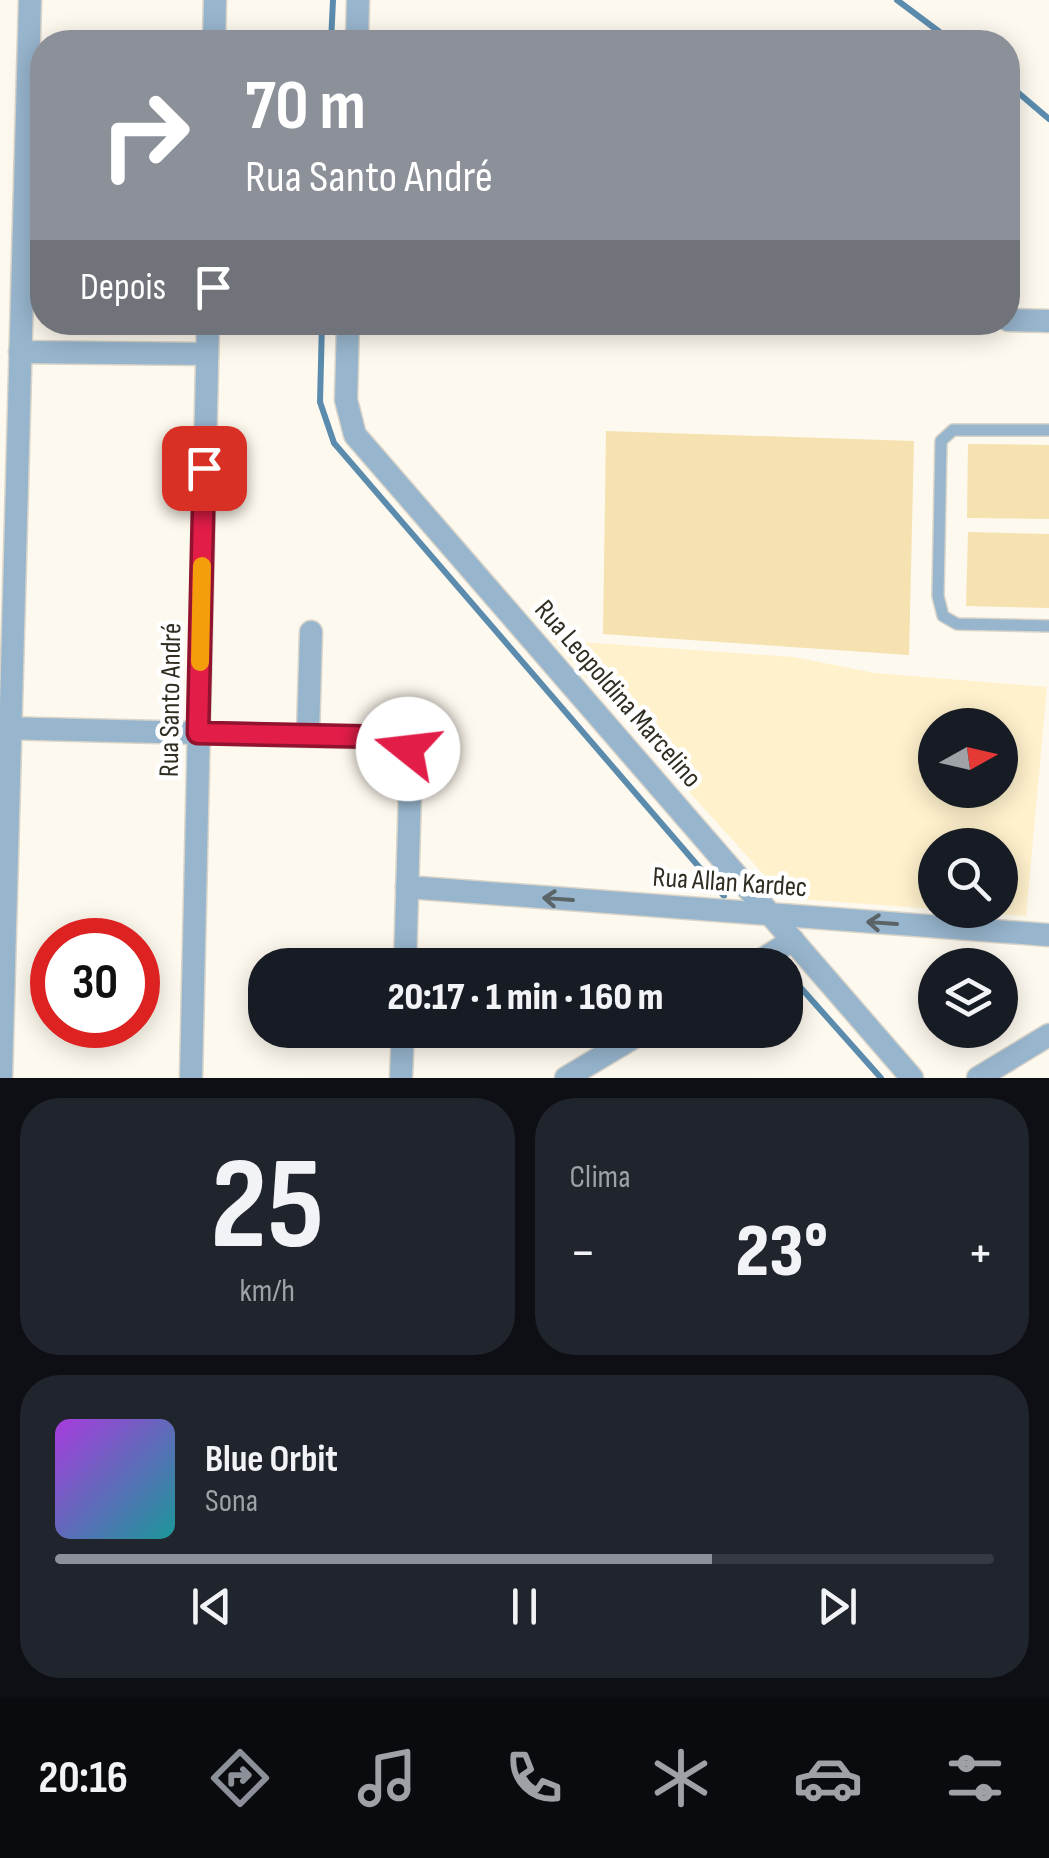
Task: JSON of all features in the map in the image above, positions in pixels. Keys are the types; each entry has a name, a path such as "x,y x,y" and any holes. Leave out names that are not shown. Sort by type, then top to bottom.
{"street":[{"path":"0,1078 8,460 20,352 30,0"},
{"path":"214,30 215,0"},
{"path":"357,30 358,0"},
{"path":"1020,320 1049,321"},
{"name":"Rua Santo André","path":"190,1078 208,335"},
{"name":"Rua Leopoldina Marcelino","path":"348,335 346,400 356,435 912,1078"},
{"path":"20,352 207,354"},
{"path":"308,735 312,632"},
{"path":"5,729 390,737 404,743 412,757 405,948"},
{"name":"Rua Allan Kardec","path":"407,887 1049,935"},
{"path":"781,948 794,940"},
{"path":"978,1078 1049,1035"},
{"path":"401,1078 402,1048"},
{"path":"566,1078 616,1048"}],"lane":[{"path":"1049,430 952,430 941,441 938,596 943,616 957,624 1049,626"}],"shaded area":[{"path":"606,431 914,441 909,655 603,634"},
{"path":"968,444 1049,445 1049,519 967,518"},
{"path":"968,532 1049,534 1049,608 966,606"},
{"path":"552,640 794,657 875,673 1047,687 1026,916 1018,915 1018,828 918,828 918,908 785,898"}],"waterway":[{"path":"332,30 333,0"},
{"path":"897,0 937,30"},
{"path":"1020,94 1049,119"},
{"path":"322,335 320,402 334,443 724,896"},
{"path":"803,990 881,1078"}],"slow traffic":[{"path":"200,662 202,566"}],"route":[{"path":"204,468 198,733 390,737 398,738 408,749"}]}
